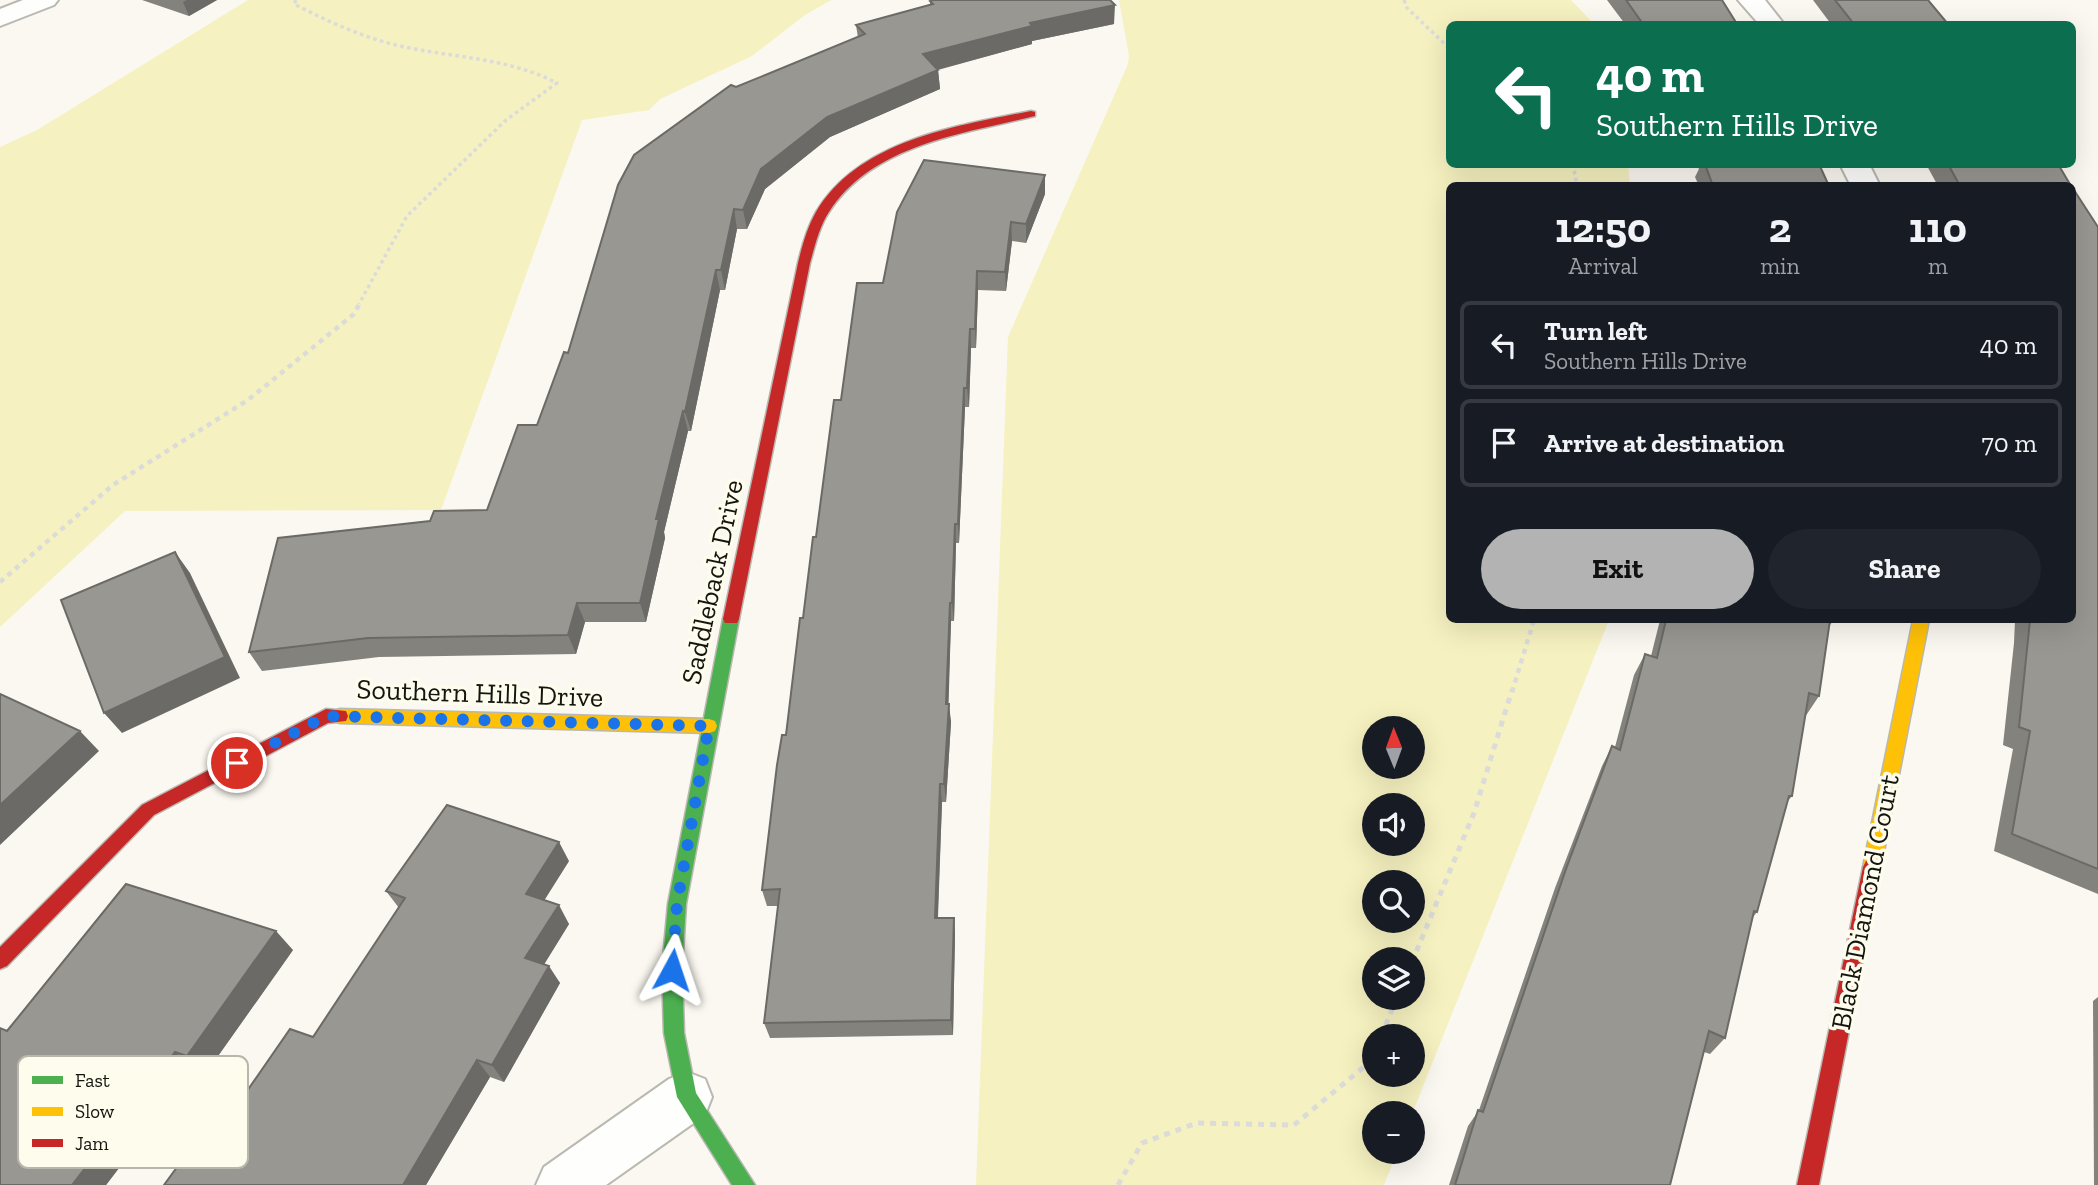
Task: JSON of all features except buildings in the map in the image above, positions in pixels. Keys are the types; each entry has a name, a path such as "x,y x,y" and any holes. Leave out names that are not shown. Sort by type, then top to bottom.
{"street":[{"path":"0,18 45,0"},
{"path":"1751,0 1769,21"},
{"name":"Saddleback Drive","path":"744,1185 687,1097 674,1033 672,970 677,904 709,726 803,263 812,232 826,206 848,182 880,160 916,142 942,133 1031,114"},
{"name":"Black Diamond Court","path":"1808,1185 1920,623"},
{"name":"Southern Hills Drive","path":"0,960 148,810 326,716 709,726"},
{"path":"562,1185 687,1097"}],"path":[{"path":"0,582 113,485 248,400 354,314 407,216 506,120 557,83 538,71 485,59 405,47 345,30 294,4 296,0"},
{"path":"1404,0 1407,8 1446,45"},
{"path":"1418,947 1474,813 1533,623"},
{"path":"1118,1185 1142,1143 1197,1124 1294,1125 1362,1068"}],"shaded area":[{"path":"248,0 831,0 805,15 752,56 660,99 649,110 582,120 441,510 125,511 0,627 0,147 37,130"},
{"path":"1119,0 1571,0 1591,21 1446,21 1446,168 1628,168 1630,182 1446,182 1446,623 1608,623 1425,1081 1425,1024 1362,1024 1362,1087 1423,1087 1417,1101 1362,1101 1362,1164 1392,1164 1384,1185 976,1185 1008,337 1128,64 1129,56"}],"traffic: fast":[{"path":"731,619 677,904 672,969 674,1033 687,1097 744,1185"}],"traffic: slow":[{"path":"1872,867 1920,623"},
{"path":"340,716 709,726"}],"traffic: jam":[{"path":"731,619 804,263 821,214 844,186 866,168 891,154 946,133 1031,114"},
{"path":"0,960 148,810 326,716 340,716"},
{"path":"1808,1185 1872,867"}],"route":[{"path":"237,763 326,716 709,726 677,904 672,970"}]}
